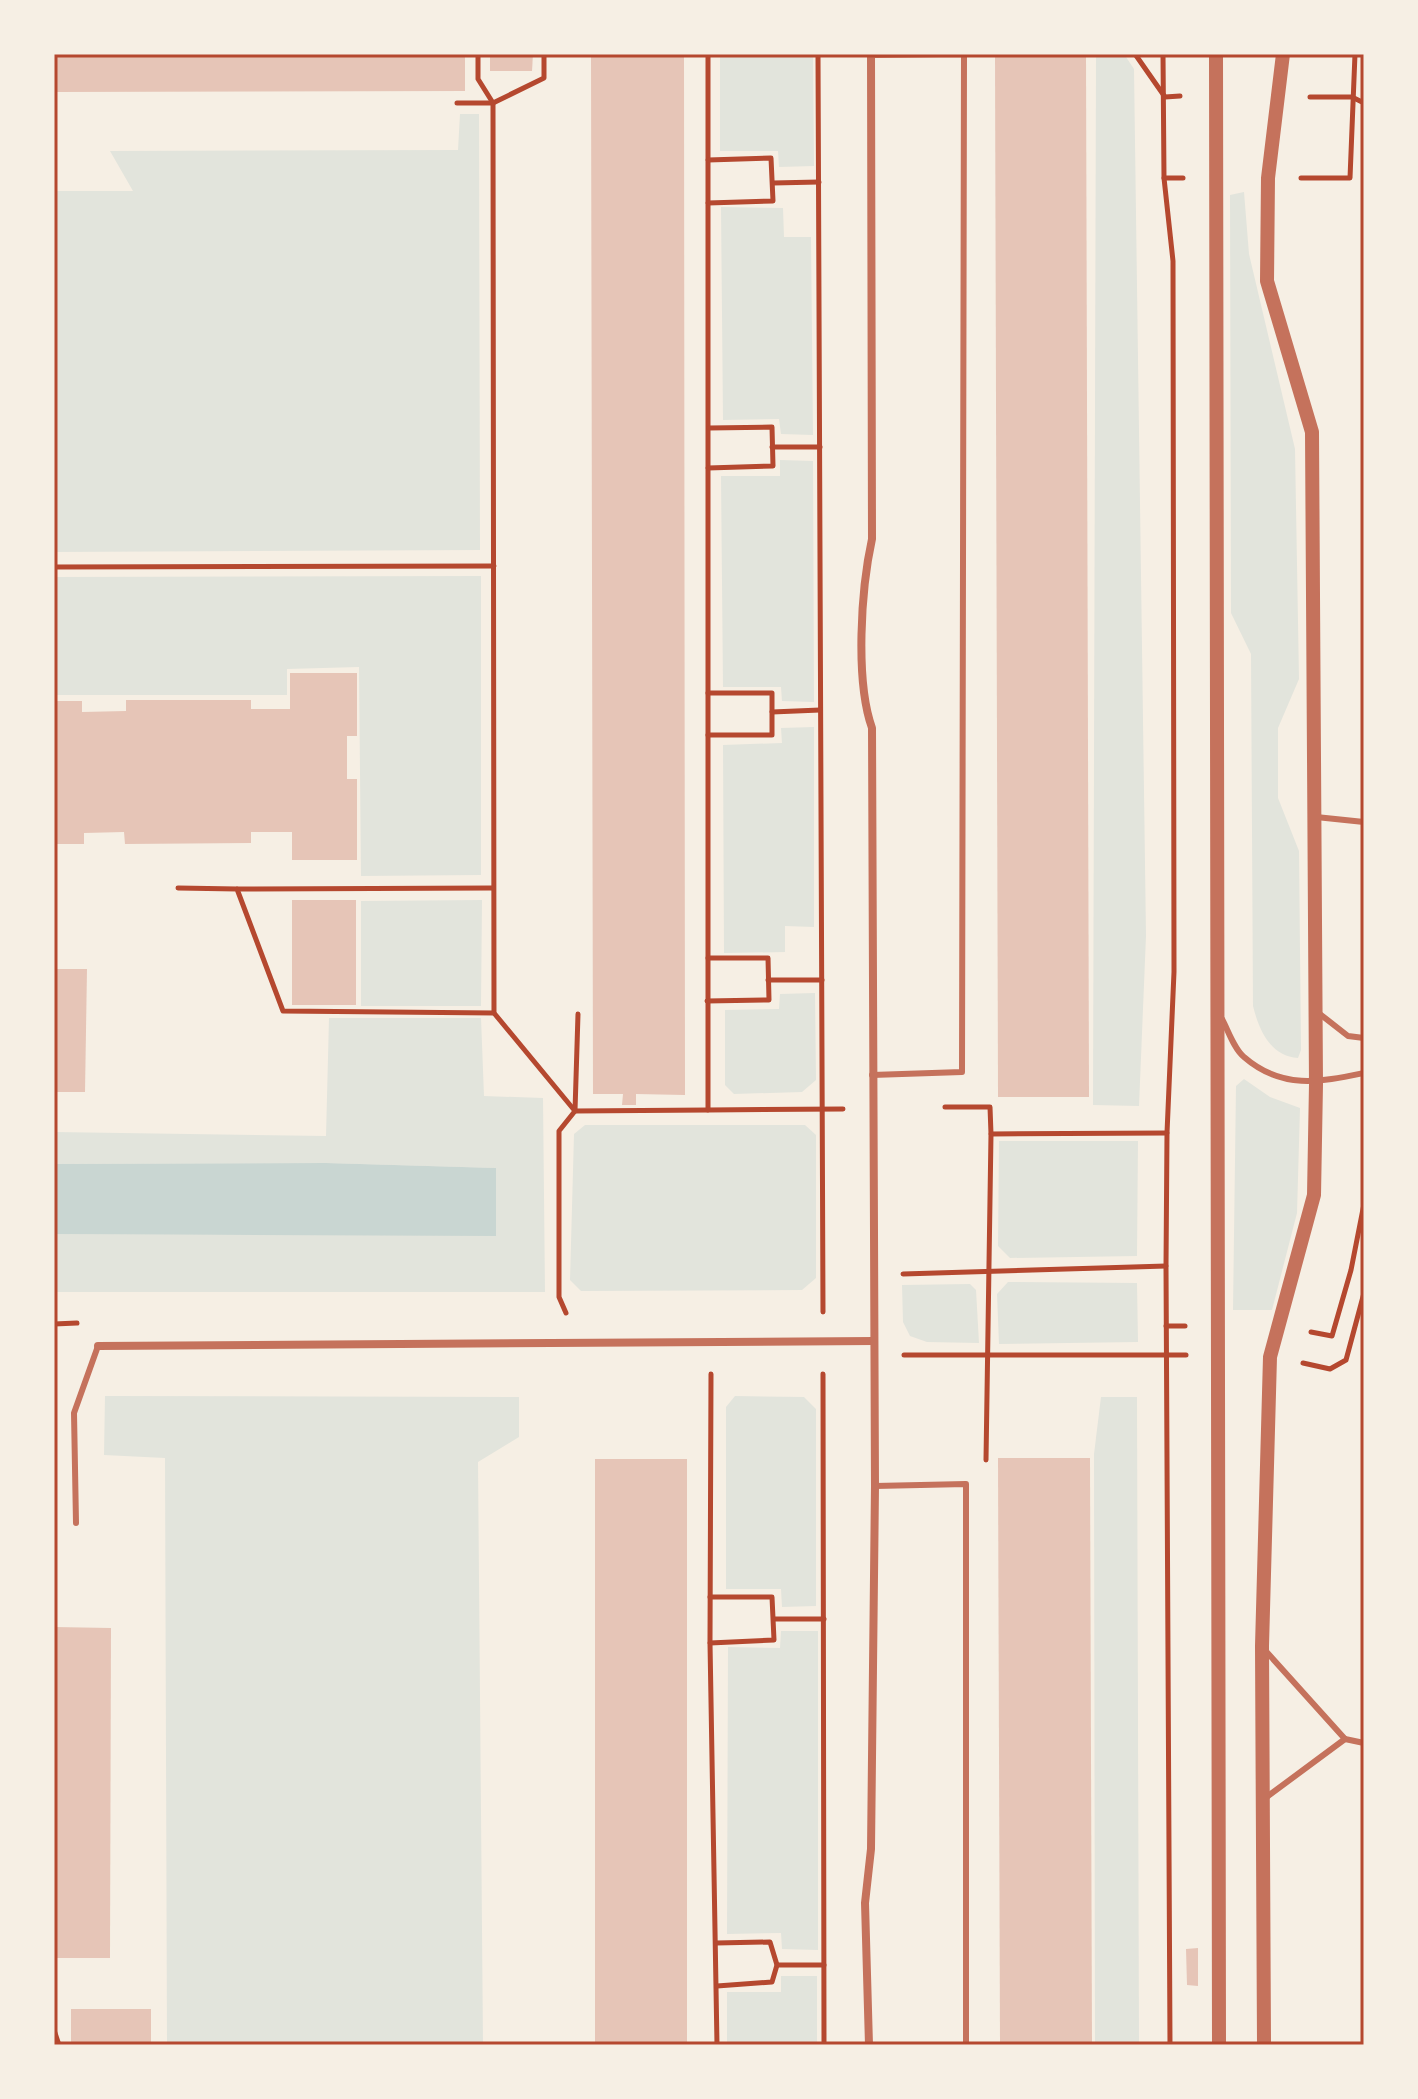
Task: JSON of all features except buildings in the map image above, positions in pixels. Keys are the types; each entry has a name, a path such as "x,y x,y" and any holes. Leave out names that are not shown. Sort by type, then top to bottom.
{"street":[{"path":"1216,54 1219,2045"},
{"path":"1264,2045 1262,1646 1270,1357 1314,1195 1316,1084 1312,432 1267,281 1268,178 1283,54"},
{"path":"869,2045 865,1903 871,1849 875,1275 872,728 863,702 864,576 872,539 871,55"},
{"path":"98,1346 874,1341"}],"lane":[{"path":"871,55 964,54 962,1072 872,1075"},
{"path":"1364,607 1364,649"},
{"path":"1314,816 1364,822"},
{"path":"1216,1009 1242,1056 1275,1076 1316,1084 1364,1073"},
{"path":"1316,1011 1348,1036 1364,1038"},
{"path":"76,1523 74,1413 98,1346"},
{"path":"875,1486 966,1484 966,2045"},
{"path":"1262,1646 1345,1739 1364,1743"},
{"path":"1262,1801 1345,1739"}],"path":[{"path":"478,54 478,79 493,103 494,1013 575,1111"},
{"path":"457,103 493,103 544,78 544,54"},
{"path":"708,54 708,1110"},
{"path":"818,54 824,2045"},
{"path":"1135,54 1165,97"},
{"path":"1144,54 1144,64"},
{"path":"1163,54 1164,178 1173,261 1174,972 1167,1133 1166,1266 1170,2045"},
{"path":"1350,178 1355,54"},
{"path":"708,160 771,158 773,183 773,201 708,203"},
{"path":"773,183 819,182"},
{"path":"708,468 773,466 772,427 709,428"},
{"path":"772,447 820,447"},
{"path":"54,567 494,566"},
{"path":"708,693 772,693 772,735 708,735"},
{"path":"772,712 820,710"},
{"path":"178,888 492,888"},
{"path":"237,889 283,1011 494,1013"},
{"path":"707,1001 769,1000 768,958 708,958"},
{"path":"768,980 822,980"},
{"path":"577,1344 559,1297 559,1131 575,1111 578,1014"},
{"path":"575,1111 990,1107 989,1457 966,1484"},
{"path":"991,1134 1167,1133"},
{"path":"875,1275 1166,1266"},
{"path":"711,1341 710,1643 717,2045"},
{"path":"874,1341 907,1356 1168,1355"},
{"path":"710,1597 772,1597 775,1619 774,1640 710,1643"},
{"path":"775,1619 824,1619"},
{"path":"716,1943 770,1942 777,1965 772,1982 717,1986"},
{"path":"777,1965 824,1965"},
{"path":"54,2030 59,2045"}],"shaded area":[{"path":"720,54 813,54 814,166 779,167 778,151 720,151"},
{"path":"1096,54 1124,54 1134,69 1146,936 1139,1106 1093,1105"},
{"path":"460,114 479,114 480,550 54,552 54,191 133,191 110,151 458,150"},
{"path":"1244,192 1249,254 1295,449 1299,679 1278,728 1278,798 1299,851 1301,1050 1298,1058 1273,1047 1262,1032 1253,1006 1251,654 1231,613 1230,195"},
{"path":"721,207 783,208 784,237 811,237 813,435 781,434 779,419 723,420"},
{"path":"780,460 813,461 814,702 782,701 781,687 723,687 721,476 780,476"},
{"path":"481,576 481,875 361,876 359,667 287,669 287,695 54,695 54,577"},
{"path":"814,727 814,927 785,926 785,952 724,953 723,745 782,743 781,728"},
{"path":"482,900 481,1006 361,1006 361,901"},
{"path":"815,993 816,1080 802,1092 734,1094 725,1085 725,1010 779,1009 780,994"},
{"path":"329,1018 481,1018 484,1096 543,1098 545,1292 54,1292 54,1234 496,1235 496,1168 326,1163 54,1164 54,1132 326,1136"},
{"path":"1244,1079 1270,1097 1300,1108 1297,1213 1272,1310 1233,1310 1236,1086"},
{"path":"585,1125 805,1125 816,1135 816,1278 802,1290 581,1291 570,1280 574,1134"},
{"path":"999,1141 1138,1141 1137,1256 1010,1258 998,1246"},
{"path":"326,1163 496,1168 496,1236 54,1234 54,1164"},
{"path":"1008,1282 1137,1283 1138,1342 999,1344 997,1294"},
{"path":"970,1284 976,1290 979,1343 927,1342 910,1336 903,1322 902,1285"},
{"path":"105,1396 519,1397 519,1437 478,1462 483,2045 167,2045 165,1458 104,1455"},
{"path":"735,1396 804,1397 816,1409 816,1606 782,1607 781,1589 726,1589 726,1407"},
{"path":"1101,1397 1137,1397 1139,2045 1095,2045 1094,1454"},
{"path":"781,1631 818,1631 818,1950 782,1949 781,1933 727,1934 728,1647 780,1648"},
{"path":"781,1976 817,1976 817,2045 727,2045 727,1992 781,1992"}]}
